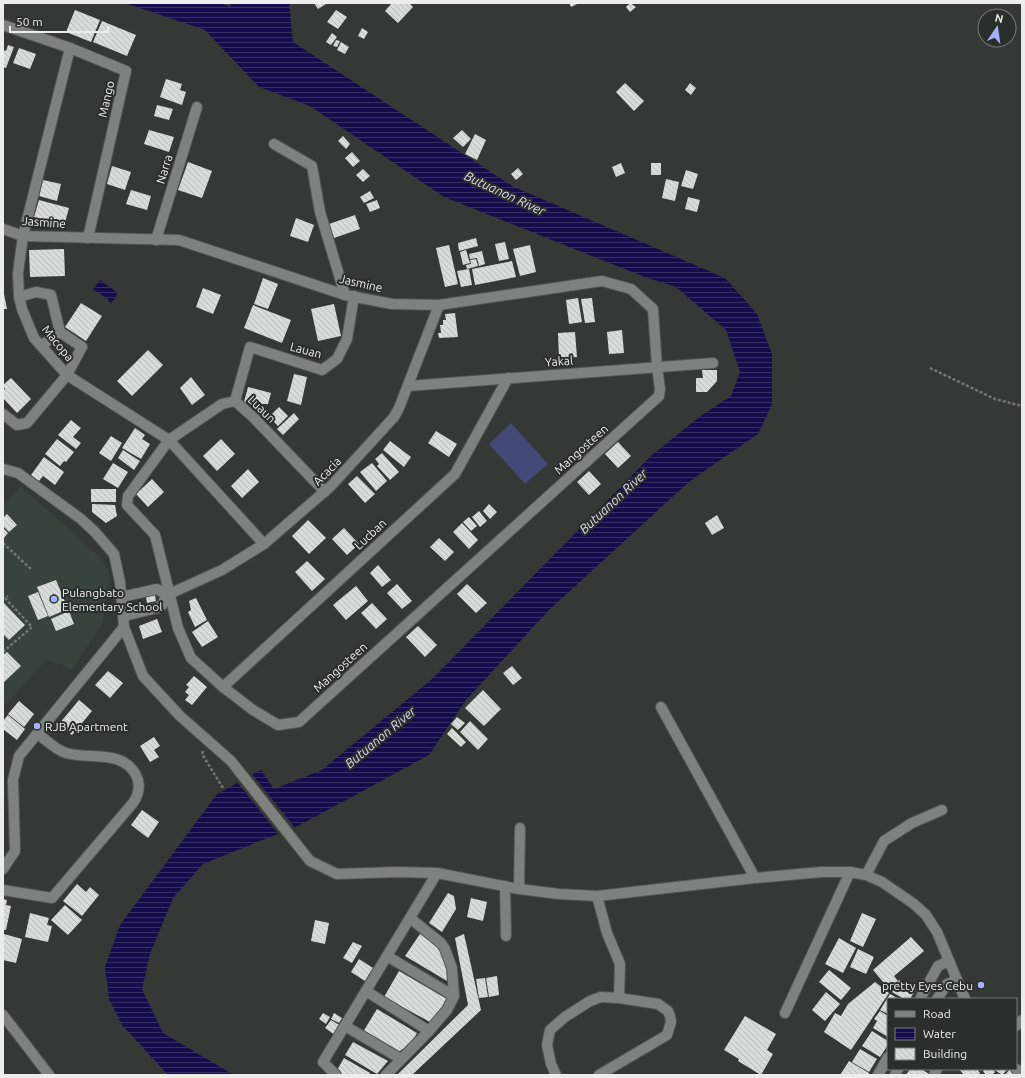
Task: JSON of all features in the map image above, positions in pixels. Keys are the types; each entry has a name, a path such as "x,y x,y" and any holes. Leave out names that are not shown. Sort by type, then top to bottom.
{"street":[{"name":"Mango","path":"3,25 70,48 126,71 88,238"},
{"name":"Macopa","path":"70,48 23,236 18,273 19,297 22,309 34,338 67,375 169,440 264,544"},
{"name":"Narra","path":"156,240 197,107"},
{"path":"274,144 312,166 320,212 350,296"},
{"name":"Jasmine","path":"3,229 23,236 179,240 350,296 392,304 439,305 602,281 631,289 653,309 657,367"},
{"path":"3,414 16,425 27,423 67,375 82,348 60,332 51,295 36,292 19,297"},
{"name":"Lauan","path":"235,401 250,347 322,370 337,359 347,339 350,296"},
{"name":"Acacia","path":"169,594 222,570 264,544 325,492 394,417 408,386 439,305"},
{"path":"41,346 60,332"},
{"name":"Yakal","path":"408,386 713,363"},
{"name":"Mangosteen","path":"169,440 128,496 127,505 155,535 178,628 191,658 223,687 253,710 278,725 299,722 658,396 660,389 657,367"},
{"name":"Lucban","path":"223,687 455,474 508,378"},
{"name":"Luaun","path":"169,440 222,404 235,401 254,417 325,492"},
{"path":"3,469 18,473 95,532 114,554 120,582 124,627 144,676 180,716 231,761 310,861 337,874 398,872 437,873 519,889 559,894 598,896 821,872 850,872 866,875 898,892 926,915 937,932 965,998"},
{"path":"121,597 157,589 169,594 162,605 157,608 124,616"},
{"path":"3,868 15,851 13,780 19,756 38,734 102,651 124,627"},
{"path":"661,707 755,878"},
{"path":"3,890 52,898 133,803 139,791 139,782 135,774 123,760 115,758 78,756 63,752 38,734"},
{"path":"866,875 884,841 912,823 942,810"},
{"path":"519,889 520,828"},
{"path":"784,1013 850,872"},
{"path":"336,1075 323,1062 437,873"},
{"path":"504,886 506,936"},
{"path":"598,896 607,933 620,964 618,998"},
{"path":"386,1075 429,1031 447,1010 454,996 452,968 445,949 441,943 410,918"},
{"path":"387,956 454,996"},
{"path":"921,998 938,966 949,961"},
{"path":"938,998 947,984 956,980"},
{"path":"366,991 429,1031"},
{"path":"556,1075 551,1064 547,1045 550,1030 565,1017 590,1001 601,997 618,998 658,1004 668,1011 671,1022 667,1035 599,1075"},
{"path":"3,1015 49,1075"},
{"path":"345,1026 401,1059"},
{"path":"878,1075 887,1059"}],"path":[{"path":"930,368 995,399 1022,406"},
{"path":"3,543 32,570"},
{"path":"3,652 32,627 6,598 8,596"},
{"path":"207,739 202,754 223,788"}],"shaded area":[{"path":"511,423 548,464 525,484 489,444"},
{"name":"Pulangbato Elementary School","path":"21,487 101,558 110,574 102,624 72,669 46,659 3,708 3,506"}],"water":[{"name":"Butuanon River","path":"125,3 220,3 230,7 231,3 289,3 293,42 512,186 725,278 757,314 772,354 772,404 758,434 690,481 549,610 466,700 429,755 300,825 203,864 173,898 150,954 142,989 163,1033 234,1075 168,1075 122,1025 109,999 105,967 120,925 217,794 261,770 274,789 322,770 432,679 652,455 702,415 731,396 740,372 726,330 676,287 642,276 444,197 310,106 259,87 205,30"},
{"path":"100,280 118,293 111,304 108,302 109,300 93,289"}],"pier":[{"path":"251,773 296,829 280,836 236,781"}],"building":[{"path":"314,3 325,3 326,4 318,9"},
{"path":"392,3 409,3 413,7 398,23 385,11"},
{"path":"569,3 579,3 571,7"},
{"path":"630,3 636,7 630,12 626,7"},
{"path":"75,10 100,20 91,42 66,32"},
{"path":"336,10 347,17 338,29 327,22"},
{"path":"102,21 136,35 127,56 93,42"},
{"path":"362,28 368,32 364,39 358,36"},
{"path":"332,33 337,37 331,45 326,42"},
{"path":"336,40 340,41 337,47 333,46"},
{"path":"341,42 349,47 345,54 337,50"},
{"path":"8,45 14,47 6,68 3,67 3,50 6,51"},
{"path":"19,48 36,54 30,69 13,63"},
{"path":"166,79 182,84 180,90 186,92 182,105 160,97"},
{"path":"625,83 644,101 634,111 616,92"},
{"path":"690,83 696,88 691,95 685,90"},
{"path":"157,105 173,109 169,120 154,116"},
{"path":"149,130 174,137 169,152 144,144"},
{"path":"462,130 471,139 463,147 453,138"},
{"path":"475,134 486,140 477,160 465,154"},
{"path":"343,136 350,144 346,149 338,141"},
{"path":"352,152 360,161 353,167 345,158"},
{"path":"188,162 212,171 202,198 178,190"},
{"path":"621,163 625,173 616,177 612,167"},
{"path":"651,163 661,163 661,175 651,175"},
{"path":"112,166 131,172 125,190 107,184"},
{"path":"518,168 523,174 516,180 511,174"},
{"path":"363,169 370,176 363,182 356,175"},
{"path":"686,170 698,174 693,189 681,186"},
{"path":"666,179 679,182 675,201 662,198"},
{"path":"43,180 61,184 57,201 39,196"},
{"path":"131,190 151,196 147,210 126,204"},
{"path":"370,191 374,198 364,203 360,197"},
{"path":"688,197 700,200 697,212 685,209"},
{"path":"39,200 69,208 64,226 34,217"},
{"path":"377,200 380,208 370,212 366,204"},
{"path":"355,215 360,229 334,238 329,224"},
{"path":"296,218 314,225 308,242 290,236"},
{"path":"476,238 478,246 459,251 458,243"},
{"path":"505,242 509,259 499,261 495,244"},
{"path":"449,245 458,284 445,287 436,248"},
{"path":"530,245 536,272 520,276 513,249"},
{"path":"64,249 65,276 30,277 29,250"},
{"path":"466,250 470,263 463,265 460,252"},
{"path":"482,251 485,264 479,266 477,258 470,259 469,254"},
{"path":"476,259 478,266 467,269 466,265 471,264 470,260"},
{"path":"512,261 516,277 475,285 472,269"},
{"path":"469,269 472,285 461,287 457,271"},
{"path":"263,278 278,284 268,309 254,304"},
{"path":"203,288 221,295 213,314 196,307"},
{"path":"3,289 7,309 3,309"},
{"path":"578,298 582,322 569,324 566,300"},
{"path":"592,298 595,322 585,323 581,299"},
{"path":"81,303 102,316 86,341 65,327"},
{"path":"334,304 341,336 318,341 311,309"},
{"path":"253,305 291,320 282,343 244,328"},
{"path":"455,313 458,337 439,338 438,333 441,333 440,325 443,325 443,320 446,320 445,314"},
{"path":"622,330 624,353 609,354 607,332"},
{"path":"575,332 577,357 559,358 558,333"},
{"path":"148,350 163,365 132,396 117,381"},
{"path":"702,370 717,370 717,381 707,392 696,392 696,378 703,378"},
{"path":"294,374 307,377 301,405 287,401"},
{"path":"191,377 205,395 192,405 180,388"},
{"path":"11,378 31,399 17,413 3,398 3,391 5,389 3,385"},
{"path":"248,387 271,393 268,404 244,402"},
{"path":"279,407 288,416 278,426 269,417"},
{"path":"294,413 299,419 283,435 277,429"},
{"path":"71,420 81,428 73,437 81,443 76,449 58,435"},
{"path":"135,428 145,435 142,439 150,444 141,459 122,448"},
{"path":"436,431 457,444 449,457 428,443"},
{"path":"111,436 122,443 111,461 99,453"},
{"path":"57,439 74,452 66,462 64,461 60,466 45,454"},
{"path":"221,439 235,454 217,471 203,456"},
{"path":"390,441 411,457 404,467 383,450"},
{"path":"618,442 631,456 618,468 605,454"},
{"path":"123,450 140,461 134,470 118,458"},
{"path":"382,453 399,472 390,480 377,466 379,464 375,459"},
{"path":"44,457 64,472 55,485 43,476 39,481 31,475"},
{"path":"113,463 128,472 118,488 103,479"},
{"path":"372,463 387,481 376,491 360,472"},
{"path":"248,469 259,482 242,498 231,486"},
{"path":"589,471 601,484 589,495 577,482"},
{"path":"357,476 375,494 365,503 348,484"},
{"path":"152,479 164,492 148,507 136,494"},
{"path":"91,489 116,489 116,502 91,502"},
{"path":"92,504 115,505 117,516 106,523 92,512"},
{"path":"489,504 497,512 490,519 483,511"},
{"path":"479,511 487,521 480,527 472,517"},
{"path":"7,514 17,525 9,532 3,526 3,518"},
{"path":"717,515 724,528 712,535 705,523"},
{"path":"469,517 477,526 471,531 463,522"},
{"path":"308,520 326,538 309,554 292,536"},
{"path":"462,523 478,540 469,549 453,532"},
{"path":"3,528 8,533 3,539"},
{"path":"344,528 359,544 347,555 332,539"},
{"path":"439,538 454,552 445,561 430,547"},
{"path":"307,561 325,579 312,591 295,572"},
{"path":"378,565 391,580 382,587 370,573"},
{"path":"56,580 68,609 49,617 37,587"},
{"path":"397,584 412,601 402,609 387,593"},
{"path":"467,584 487,603 476,613 457,594"},
{"path":"356,586 368,601 346,620 333,605"},
{"path":"38,592 48,616 38,620 28,596"},
{"path":"155,595 156,601 147,603 146,597"},
{"path":"196,598 207,620 195,627 188,612 191,610 189,601"},
{"path":"3,602 25,625 9,640 3,634"},
{"path":"372,603 387,619 376,629 361,613"},
{"path":"69,611 74,624 56,631 51,619"},
{"path":"157,619 162,632 143,639 139,626"},
{"path":"208,621 218,637 202,647 192,632"},
{"path":"418,626 437,645 425,657 406,637"},
{"path":"7,652 21,666 3,683 3,655"},
{"path":"512,666 522,678 513,685 503,673"},
{"path":"108,671 123,683 110,698 95,685"},
{"path":"194,676 207,687 192,705 185,700 189,695 185,692 189,687 186,685"},
{"path":"483,690 501,709 484,726 465,708"},
{"path":"79,700 92,711 72,735 59,724"},
{"path":"19,701 34,714 24,727 8,714"},
{"path":"8,715 25,729 17,740 3,729 3,721"},
{"path":"457,717 465,723 458,730 451,724"},
{"path":"470,721 488,739 478,750 460,732"},
{"path":"452,728 466,742 461,747 447,734"},
{"path":"154,737 160,746 154,750 159,757 150,762 140,746"},
{"path":"142,810 159,822 148,838 131,825"},
{"path":"77,884 86,892 90,887 99,895 82,916 63,901"},
{"path":"448,893 454,896 456,909 442,932 429,923"},
{"path":"471,898 487,902 483,921 467,917"},
{"path":"3,899 7,900 6,905 11,906 6,930 3,930"},
{"path":"65,905 82,920 68,935 51,920"},
{"path":"30,913 49,918 47,925 52,926 48,942 25,937"},
{"path":"862,913 876,919 863,947 850,941"},
{"path":"315,920 329,923 325,944 311,941"},
{"path":"4,934 22,939 16,963 3,960"},
{"path":"420,934 443,948 450,975 447,981 405,956"},
{"path":"464,934 481,1010 412,1075 397,1075 468,1005 455,938"},
{"path":"911,937 924,951 894,976 898,981 889,989 873,970"},
{"path":"839,938 856,948 843,973 825,964"},
{"path":"353,942 362,946 352,963 343,958"},
{"path":"858,949 874,957 866,974 850,967"},
{"path":"359,959 373,968 365,981 351,972"},
{"path":"829,970 851,988 841,1000 819,982"},
{"path":"399,971 447,999 439,1013 430,1022 384,997"},
{"path":"497,976 499,995 489,997 486,978"},
{"path":"485,978 488,997 479,998 476,979"},
{"path":"899,980 916,989 911,998 902,998 892,992"},
{"path":"875,982 889,993 851,1050 824,1032 835,1013 841,1016 848,1004"},
{"path":"826,992 840,1004 825,1021 812,1010"},
{"path":"890,994 897,998 888,998"},
{"path":"887,999 887,1014 880,1010"},
{"path":"377,1009 417,1033 410,1045 398,1052 363,1032"},
{"path":"880,1011 887,1015 887,1036 873,1028 877,1021 874,1019"},
{"path":"323,1013 330,1017 326,1024 319,1019"},
{"path":"334,1013 342,1018 339,1023 331,1019"},
{"path":"745,1016 776,1034 767,1050 773,1054 761,1075 738,1061 739,1059 724,1050"},
{"path":"331,1020 341,1026 335,1035 325,1028"},
{"path":"872,1031 887,1040 887,1046 880,1057 862,1046"},
{"path":"353,1042 388,1061 377,1074 345,1055"},
{"path":"860,1049 877,1059 869,1072 852,1062"},
{"path":"344,1058 370,1073 369,1075 341,1075 336,1072"},
{"path":"849,1061 869,1073 868,1075 840,1075"},
{"path":"909,1070 923,1070 929,1074 906,1075"},
{"path":"960,1070 978,1070 980,1073 978,1075 964,1075"},
{"path":"994,1070 995,1072 992,1075 986,1075 983,1071"},
{"path":"995,1070 1007,1070 1002,1075"},
{"path":"1009,1070 1011,1070 1017,1075 1005,1075"}],"place":[{"name":"Pulangbato Elementary School","path":"54,599"},
{"name":"RJB Apartment","path":"37,726"},
{"name":"pretty Eyes Cebu","path":"981,985"}]}
